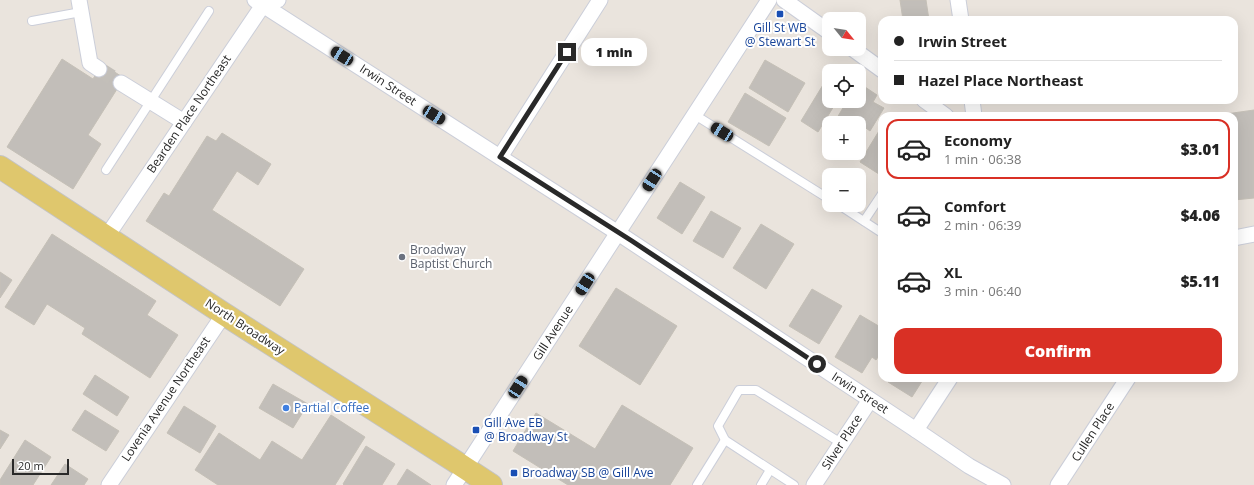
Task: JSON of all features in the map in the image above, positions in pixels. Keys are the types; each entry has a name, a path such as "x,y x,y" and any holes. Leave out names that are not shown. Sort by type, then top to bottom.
{"main road":[{"name":"North Broadway","path":"0,167 224,314 460,476 491,485"}],"street":[{"path":"259,3 278,0"},
{"path":"500,157 600,0"},
{"name":"Gill Avenue","path":"460,476 769,0"},
{"path":"784,0 822,27"},
{"path":"958,0 960,16"},
{"name":"Bearden Place Northeast","path":"107,236 184,122 259,3"},
{"name":"Irwin Street","path":"259,3 618,233 969,466 1003,485"},
{"path":"80,6 90,63 99,69"},
{"path":"863,56 878,67"},
{"path":"122,83 184,122"},
{"path":"929,104 939,112"},
{"path":"1238,237 1254,234"},
{"name":"Lovenia Avenue Northeast","path":"109,485 224,314"},
{"path":"916,430 947,382"},
{"name":"Cullen Place","path":"1058,485 1125,382"},
{"name":"Silver Place","path":"814,485 870,400"}],"lane":[{"path":"32,21 80,6"},
{"path":"106,170 209,11"},
{"path":"695,115 822,195"},
{"path":"864,221 878,200"},
{"path":"850,212 878,230"},
{"path":"794,485 725,440 718,426 740,390 756,390 842,443"},
{"path":"697,485 725,440"},
{"path":"761,485 770,470"}],"building":[{"path":"900,0 926,0 928,16 902,16"},
{"path":"62,59 93,79 102,64 124,78 88,135 101,144 73,189 7,147"},
{"path":"765,60 805,83 788,112 749,88"},
{"path":"822,86 822,108 833,108 828,116 822,116 822,125 818,132 801,121"},
{"path":"866,88 877,95 873,102 884,108 882,112 878,112 878,118 870,131 866,128 866,116 838,116 843,108 866,108"},
{"path":"745,93 786,118 769,146 728,122"},
{"path":"1254,110 1254,198 1238,200 1238,112"},
{"path":"222,133 271,164 258,185 237,171 212,210 304,269 280,306 146,221 164,193 169,196 207,136 216,141"},
{"path":"878,133 878,173 860,162 861,160 866,160 866,152"},
{"path":"680,182 705,197 682,234 657,218"},
{"path":"711,211 741,228 723,258 693,241"},
{"path":"761,224 794,244 766,289 733,268"},
{"path":"52,234 156,301 147,315 178,335 150,378 82,334 85,328 47,304 34,325 5,307"},
{"path":"0,272 12,280 0,298"},
{"path":"616,288 677,326 640,385 579,346"},
{"path":"812,289 842,306 819,344 789,326"},
{"path":"860,315 878,326 878,357 876,360 872,357 862,373 835,357"},
{"path":"95,375 129,397 117,416 83,394"},
{"path":"888,382 921,382 912,397"},
{"path":"273,384 308,404 293,428 259,408"},
{"path":"622,405 693,448 670,485 568,485 513,451 536,413 595,449"},
{"path":"184,406 216,426 200,453 167,433"},
{"path":"85,410 119,431 106,451 72,430"},
{"path":"331,415 365,437 335,485 218,485 195,470 219,433 260,460 272,441 302,460"},
{"path":"0,430 9,435 0,449"},
{"path":"25,440 51,457 33,485 0,485 0,480"},
{"path":"366,446 395,464 382,485 344,485 343,484"},
{"path":"65,464 88,479 84,485 51,485"},
{"path":"407,469 431,485 397,485"}],"tunnel":[{"path":"99,69 121,83"}],"place":[{"name":"Gill St WB @ Stewart St","path":"780,14"},
{"name":"Broadway Baptist Church","path":"402,257"},
{"name":"Partial Coffee","path":"286,408"},
{"name":"Gill Ave EB @ Broadway St","path":"476,430"},
{"name":"Broadway SB @ Gill Ave","path":"514,473"}],"route":[{"path":"567,52 500,157 632,241 817,364"}]}
